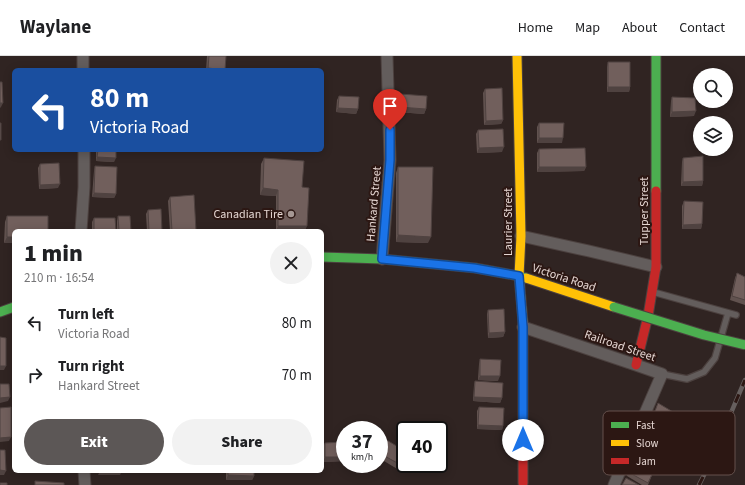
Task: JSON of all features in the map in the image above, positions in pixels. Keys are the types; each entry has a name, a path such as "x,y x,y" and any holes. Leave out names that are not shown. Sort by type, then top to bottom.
{"street":[{"path":"83,56 83,68"},
{"name":"Hankard Street","path":"382,259 390,160 387,56"},
{"name":"Laurier Street","path":"517,56 521,236 519,276 523,327 523,483"},
{"name":"Tupper Street","path":"636,365 641,349 653,292 656,267 656,56"},
{"path":"81,229 84,186 84,152"},
{"path":"521,236 656,267"},
{"name":"Victoria Road","path":"324,257 382,259 474,268 519,276 614,308 704,335 745,345"},
{"path":"0,312 12,308"},
{"name":"Railroad Street","path":"523,327 662,374 646,411"},
{"path":"84,473 85,485"},
{"name":"Railroad Street","path":"614,485 618,475"}],"lane":[{"path":"653,292 736,315"},
{"path":"662,374 687,379 704,372 715,358 728,312"}],"building":[{"path":"209,56 226,56 225,68 208,68"},
{"path":"608,62 630,62 630,87 608,87"},
{"path":"0,82 2,82 3,103 0,103"},
{"path":"502,88 503,120 486,121 485,89"},
{"path":"400,94 427,96 426,109 399,107"},
{"path":"339,96 359,97 358,109 338,108"},
{"path":"672,97 693,98 693,108 696,108 696,111 672,112"},
{"path":"1,123 1,140 0,140"},
{"path":"539,123 564,123 563,138 539,138"},
{"path":"503,129 504,147 479,148 478,130"},
{"path":"585,148 586,167 539,167 539,149"},
{"path":"98,152 116,152 116,158 97,157"},
{"path":"703,156 703,181 683,182 683,158"},
{"name":"Canadian Tire","path":"264,158 304,161 302,187 309,188 307,226 278,226 278,190 263,188"},
{"path":"59,163 60,184 40,185 40,164"},
{"path":"95,166 117,167 116,194 94,193"},
{"path":"398,167 433,167 431,237 398,235"},
{"path":"194,195 196,229 172,229 170,197"},
{"path":"684,201 703,202 702,224 683,225"},
{"path":"161,209 162,229 149,229 148,210"},
{"path":"7,216 48,216 48,229 12,229 12,237 7,237"},
{"path":"118,216 130,216 131,229 119,229"},
{"path":"94,218 115,218 116,229 94,229"},
{"path":"737,273 745,277 745,300 732,296"},
{"path":"504,309 505,332 489,333 488,310"},
{"path":"0,337 6,338 6,366 0,366"},
{"path":"480,359 501,360 500,376 480,376"},
{"path":"475,381 503,383 502,398 474,397"},
{"path":"0,384 9,384 10,397 0,398"},
{"path":"658,403 671,411 655,411"},
{"path":"11,407 11,437 0,438 0,408"},
{"path":"479,407 504,408 503,426 478,425"},
{"path":"388,441 396,446 396,462 388,458"},
{"path":"336,442 336,457 325,457 325,443"},
{"path":"0,450 5,450 6,471 0,470"},
{"path":"228,473 254,473 254,476 228,475"},
{"path":"633,475 652,475 648,483"},
{"path":"626,478 639,485 622,485"},
{"path":"35,481 64,483 64,485 35,485"},
{"path":"0,483 7,483 7,485 0,485"}],"railway":[{"path":"732,411 745,380"},
{"path":"699,485 704,475"}],"traffic: fast":[{"path":"656,56 656,191"},
{"path":"324,257 382,259 475,268 526,278"},
{"path":"614,307 704,335 745,345"},
{"path":"0,312 12,308"}],"traffic: slow":[{"path":"517,56 521,236 519,276 523,323"},
{"path":"526,278 614,307"}],"traffic: jam":[{"path":"636,365 648,316 656,267 656,191"},
{"path":"523,323 523,483"}],"place":[{"name":"Canadian Tire","path":"291,214"}],"route":[{"path":"390,130 390,160 382,259 474,268 519,276 523,327 523,440"}]}
